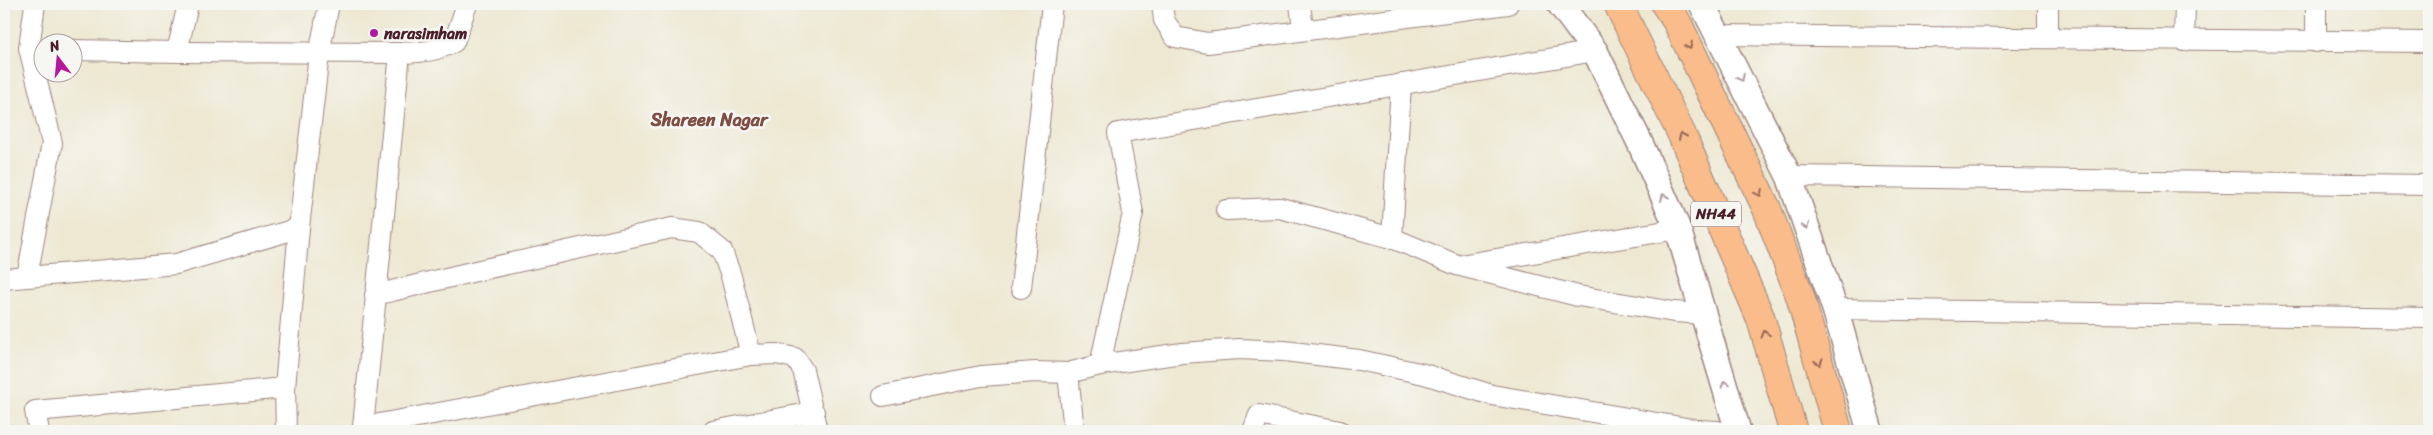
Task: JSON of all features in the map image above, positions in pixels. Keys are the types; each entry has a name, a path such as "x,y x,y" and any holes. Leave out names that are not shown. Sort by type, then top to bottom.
{"highway":[{"name":"NH44","path":"1618,4 1682,135 1761,319 1793,431"},
{"name":"NH44","path":"1665,4 1677,22 1766,208 1800,296 1838,431"}],"street":[{"path":"35,4 36,32"},
{"path":"177,52 188,4"},
{"path":"286,431 285,388 299,228 319,54 329,4"},
{"path":"82,50 319,54 429,52 454,42 467,4"},
{"path":"1021,288 1052,4"},
{"path":"1162,4 1164,20 1175,37 1208,43 1303,29 1508,4"},
{"path":"1300,4 1303,29"},
{"path":"1560,4 1595,51 1640,142 1678,229 1705,314 1738,431"},
{"path":"1702,4 1720,35 1789,176 1835,309 1870,431"},
{"path":"2048,4 2048,38"},
{"path":"2184,41 2185,4"},
{"path":"2316,4 2316,42"},
{"path":"1720,35 2429,42"},
{"path":"1100,365 1133,213 1118,133 1595,51"},
{"path":"400,53 363,429 751,355 776,354 795,358 803,370 816,422 713,431"},
{"path":"27,276 52,142 42,82"},
{"path":"1392,238 1401,84"},
{"path":"1789,176 2429,185"},
{"path":"1226,210 1280,208 1392,238 1457,266 1578,296 1674,312 1705,314"},
{"path":"4,278 176,264 299,228"},
{"path":"375,295 672,228 699,232 722,251 733,284 751,355"},
{"path":"1457,266 1678,229"},
{"path":"1835,309 2429,318"},
{"path":"882,396 981,376 1027,372 1068,373 1100,365 1182,354 1239,349 1284,351 1359,360 1424,374 1492,395 1561,408 1718,431"},
{"path":"1068,373 1074,431"},
{"path":"39,431 35,410 285,388"},
{"path":"1253,431 1259,415 1340,431"}],"place":[{"name":"narasimham","path":"374,33"}],"district":[{"name":"Shareen Nagar","path":"709,120"}]}
